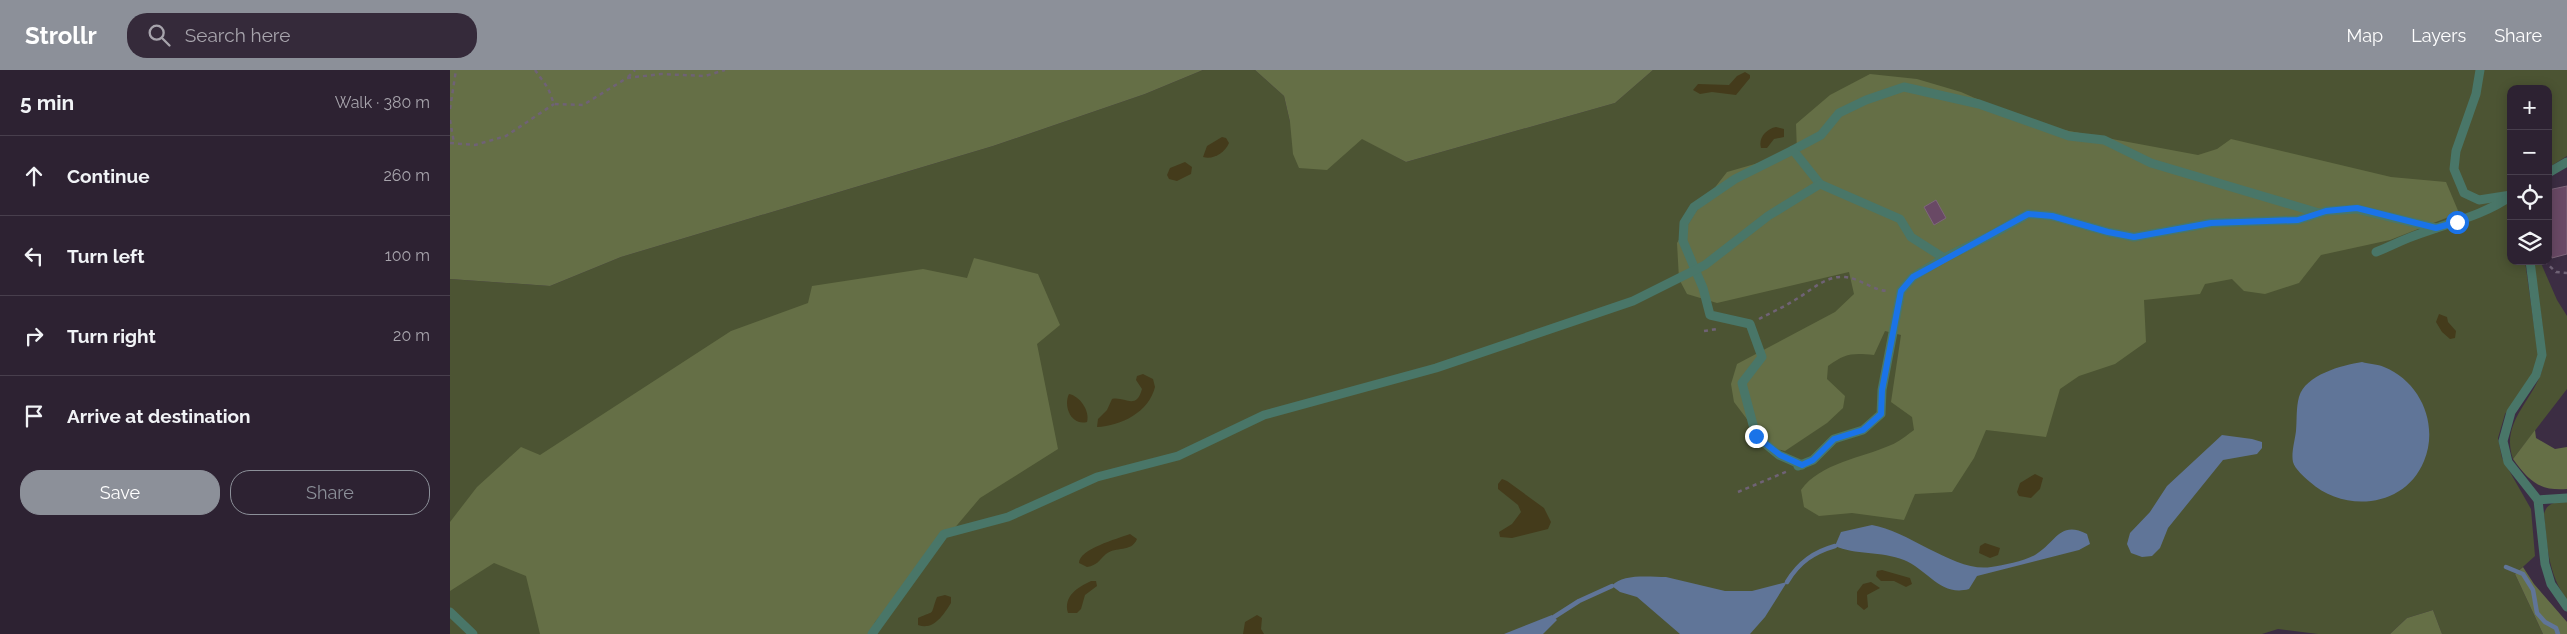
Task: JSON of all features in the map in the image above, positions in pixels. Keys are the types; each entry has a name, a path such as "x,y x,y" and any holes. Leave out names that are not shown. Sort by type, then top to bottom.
{"lane":[{"path":"2480,70 2476,94 2456,151 2454,169 2464,193 2479,200 2507,196"},
{"path":"2319,214 2151,163 2104,140 2069,136 1979,104 1904,87 1866,100 1839,113 1821,134 1735,179 1694,207 1684,223 1683,241 1703,288 1710,315 1750,324 1762,357 1742,383 1756,436 1780,455 1799,466 1813,460 1834,439 1863,430 1881,414 1882,390 1901,291 1913,277 1944,258 2028,214 2052,216 2108,232 2134,237 2211,223 2298,220 2319,214 2357,208 2436,228"},
{"path":"1793,150 1820,184 1900,219 1911,237 1944,258"},
{"path":"2552,171 2567,162"},
{"path":"872,634 944,534 1008,517 1097,477 1178,456 1264,415 1436,368 1633,301 1705,265 1768,216 1820,184"},
{"path":"2376,252 2483,211 2507,197"},
{"path":"2531,265 2542,355 2536,374 2511,412 2503,441 2508,462 2538,500 2545,564 2551,584 2567,607"},
{"path":"2538,500 2567,498"},
{"path":"450,612 473,634"}],"path":[{"path":"450,109 456,70"},
{"path":"535,70 548,88 554,104"},
{"path":"450,143 475,145 506,136 554,104 583,105 627,78 635,70"},
{"path":"627,78 661,74 705,76 725,70"},
{"path":"450,120 454,143"},
{"path":"2548,265 2556,272 2567,272"},
{"path":"1750,324 1795,300 1822,282 1842,277 1860,280 1873,288 1884,291 1901,291"},
{"path":"1704,332 1722,328"},
{"path":"1738,492 1799,466"}],"green space":[{"path":"450,70 1203,70 1145,94 993,146 621,257 550,286 450,279"},
{"path":"1203,70 1255,70 1284,96 1290,122 1362,138 1406,162 1615,103 1653,70 2567,70 2567,156 2552,165 2552,85 2507,85 2507,265 2526,265 2539,361 2533,377 2505,414 2498,438 2502,458 2531,509 2535,556 2515,574 2543,634 2442,634 2433,610 2407,618 2390,634 2318,634 2278,629 2262,634 450,634 450,279 550,286 621,257 993,146 1145,94"},
{"path":"1255,70 1653,70 1615,103 1406,162 1362,139 1327,170 1299,168 1293,154 1290,122 1284,96"},
{"path":"1870,74 1917,79 1961,92 2037,125 2198,155 2217,149 2231,139 2391,177 2446,182 2459,213 2390,240 2321,255 2299,283 2265,294 2244,291 2232,279 2205,284 2200,294 2144,300 2146,342 2115,364 2079,376 2060,389 2046,437 1986,430 1974,458 1952,492 1915,494 1904,520 1852,513 1819,516 1804,507 1801,490 1809,481 1830,467 1894,444 1914,430 1912,417 1891,402 1901,335 1885,331 1874,355 1850,355 1828,366 1827,379 1845,396 1843,408 1827,423 1785,451 1768,447 1734,402 1731,384 1737,364 1835,312 1854,294 1849,272 1717,303 1687,294 1679,279 1677,243 1695,213 1727,172 1797,152 1796,124 1830,95"},
{"path":"974,258 1038,274 1060,325 1037,344 1058,449 980,498 875,622 870,634 540,634 526,576 494,563 450,591 450,522 477,487 521,447 540,455 731,331 808,303 812,286 923,269 967,278"},
{"path":"2533,265 2542,265 2557,300 2567,316 2567,389 2513,459 2510,436 2513,425 2540,376 2543,365 2544,351"},
{"path":"2535,430 2536,438 2555,449 2567,447 2567,489 2549,488 2536,483 2524,473 2513,459"},
{"path":"2567,502 2567,600 2552,570 2544,514 2550,505"},
{"path":"2523,567 2534,584 2567,622 2567,634 2543,634 2515,574"},
{"path":"2433,610 2442,634 2390,634 2407,618"}],"sand":[{"path":"1745,72 1750,75 1750,78 1736,95 1712,92 1700,94 1693,90 1698,84 1729,85 1737,76"},
{"path":"1776,127 1784,129 1784,137 1774,139 1767,148 1761,148 1762,137 1769,130"},
{"path":"1222,137 1226,138 1229,143 1225,150 1215,157 1203,157 1207,146"},
{"path":"1185,162 1192,167 1191,174 1177,181 1169,179 1167,175 1170,168"},
{"path":"2439,314 2447,317 2448,322 2456,331 2455,338 2450,339 2442,332 2436,322"},
{"path":"1143,374 1153,379 1155,387 1147,404 1133,416 1115,424 1097,427 1098,419 1107,410 1112,399 1133,401 1140,396 1142,389 1136,380 1137,376"},
{"path":"1069,394 1077,398 1086,409 1087,422 1077,421 1070,414 1067,404"},
{"path":"2035,474 2043,478 2040,489 2031,498 2019,496 2017,492 2020,483"},
{"path":"1502,479 1544,508 1551,522 1548,529 1512,538 1500,537 1499,532 1512,524 1521,512 1518,505 1498,489 1498,484"},
{"path":"1130,534 1137,539 1131,546 1106,554 1096,564 1091,566 1087,567 1079,563 1085,553 1092,549"},
{"path":"1985,543 2000,548 1998,555 1990,558 1979,553 1980,546"},
{"path":"1882,570 1910,578 1912,584 1906,587 1894,581 1881,581 1876,576 1877,571"},
{"path":"1091,581 1096,581 1097,586 1085,595 1081,609 1077,613 1068,613 1067,607 1070,597 1077,589"},
{"path":"1871,582 1880,588 1867,595 1868,607 1864,610 1857,604 1857,592 1863,584"},
{"path":"945,595 951,597 951,603 942,616 929,626 918,625 918,618 932,612 937,597"},
{"path":"1257,615 1262,618 1261,629 1264,634 1243,634 1245,622"}],"water":[{"path":"2362,362 2384,367 2408,383 2424,406 2428,419 2428,447 2424,461 2415,477 2403,488 2389,496 2373,501 2339,498 2324,492 2310,482 2296,467 2292,455 2298,401 2303,389 2316,377 2325,372"},
{"path":"2222,435 2262,442 2262,448 2257,454 2223,460 2168,528 2160,548 2152,556 2142,557 2131,553 2127,544 2130,533 2150,512 2167,486"},
{"path":"1872,525 1901,535 1963,564 1977,567 2002,565 2035,555 2064,531 2078,530 2087,534 2090,544 2079,550 1977,576 1969,589 1959,590 1942,586 1913,564 1904,560 1887,555 1851,551 1835,546 1841,532"},
{"path":"1630,577 1666,577 1725,591 1752,591 1787,582 1765,617 1750,634 1680,634 1637,597 1620,592 1612,586"},
{"path":"1552,615 1557,620 1543,634 1504,634"}],"building":[{"path":"2567,186 2567,254 2552,258 2552,220 2552,189"},
{"path":"1936,200 1946,218 1934,225 1924,207"}],"waterway":[{"path":"1787,582 1802,563 1820,551 1835,546"},
{"path":"2506,567 2523,574 2533,590 2537,613 2545,622 2556,628 2558,634"},
{"path":"1554,617 1579,601 1612,586"}],"route":[{"path":"1756,436 1780,455 1802,465 1813,460 1834,439 1863,430 1881,414 1882,390 1901,291 1913,277 1944,258 2028,214 2052,216 2108,232 2134,237 2211,223 2298,220 2326,211 2357,208 2436,228 2457,222"}]}
